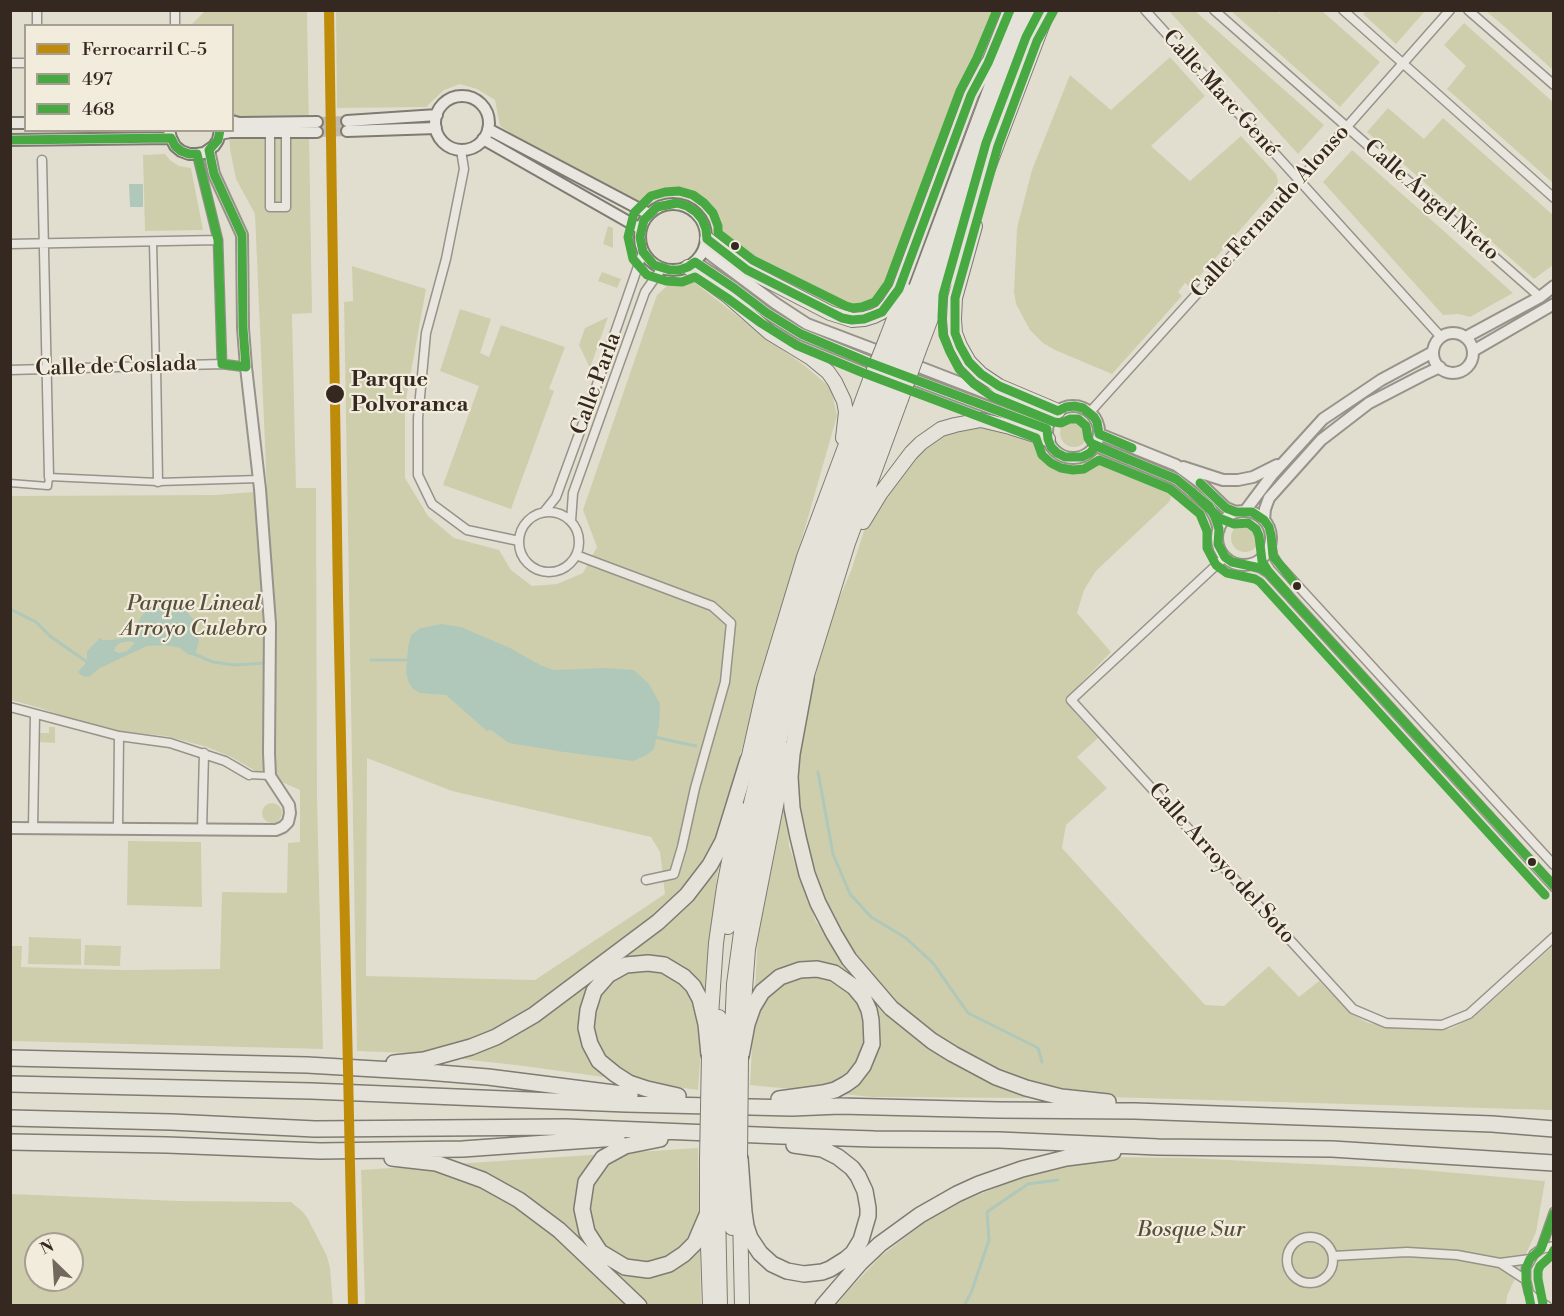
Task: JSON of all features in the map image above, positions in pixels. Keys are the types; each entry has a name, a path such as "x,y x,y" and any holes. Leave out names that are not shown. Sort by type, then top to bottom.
{"highway":[{"path":"903,343 988,63 1010,10"},
{"path":"804,557 885,391 1020,10"},
{"path":"720,1305 725,1056 745,903 761,820 794,680 837,537 885,391 1035,10"},
{"path":"1048,10 998,146 955,298 954,320 955,333 969,362 981,374 1051,424"},
{"path":"705,245 747,270 842,318 864,319 882,312 899,289 971,94 988,63"},
{"path":"903,343 998,146"},
{"path":"691,265 770,333 811,358 828,372 840,391 846,412 844,436 821,498 764,689 748,760 717,934 711,999 725,1056 724,1159 734,1305"},
{"path":"725,1056 744,990 747,949 787,751 806,678 848,543 885,391"},
{"path":"829,601 845,573 864,520 880,494 921,443 941,429 981,420 1010,427 1051,424"},
{"path":"806,678 792,754 790,777 792,808 807,874 818,903 849,959 891,1008 910,1024 932,1041 996,1077 1060,1097 1127,1104 1135,1111"},
{"path":"10,1058 365,1065 424,1060 479,1044 534,1015 658,922 687,895 710,865 723,841 748,760"},
{"path":"678,1096 629,1083 599,1061 590,1044 586,1028 588,1010 594,991 608,975 626,965 648,963 664,965 684,977 693,986 700,999 706,1024 725,1056"},
{"path":"725,1056 747,1024 762,992 780,977 790,972 808,969 826,971 841,977 854,987 864,999 872,1020 872,1044 863,1066 853,1078 835,1090 779,1099"},
{"path":"307,1065 488,1077 640,1096 779,1099 840,1106"},
{"path":"10,1084 311,1091 792,1108 840,1106 1135,1111 1492,1124 1554,1129"},
{"path":"10,1118 171,1122 315,1129 566,1127 874,1139 1332,1149 1554,1163"},
{"path":"10,1142 320,1151 463,1149 626,1137 780,1142 874,1139"},
{"path":"660,1139 626,1146 603,1158 586,1182 582,1209 587,1232 600,1252 625,1267 648,1270 669,1264 695,1243 707,1215 724,1159"},
{"path":"724,1159 744,1212 750,1238 760,1253 772,1264 795,1273 814,1274 830,1269 853,1253 864,1234 868,1208 865,1191 852,1168 830,1152 780,1142"},
{"path":"823,1305 880,1244 920,1215 957,1194 1002,1175 1066,1158 1158,1147"},
{"path":"320,1151 436,1163 483,1180 519,1200 559,1230 639,1305"},
{"path":"724,1159 740,1216 742,1305"},
{"path":"707,1215 710,1305"}],"street":[{"name":"Calle Marc Gené","path":"1145,10 1441,337"},
{"name":"Calle Ángel Nieto","path":"1214,10 1540,297"},
{"path":"1343,10 1554,198"},
{"name":"Calle Fernando Alonso","path":"1090,412 1450,10"},
{"path":"1468,10 1554,85"},
{"path":"465,96 474,99 487,111 489,120 486,134 477,145 470,148 461,150 453,148 439,136 436,128 437,115 448,100 465,96"},
{"path":"436,128 347,126 437,115"},
{"path":"10,140 170,134 175,146 181,151 197,154 214,146 220,132 270,133 317,127 234,122"},
{"path":"270,133 270,207 286,207 286,132"},
{"path":"486,134 649,214"},
{"path":"486,134 640,229"},
{"path":"10,828 276,830 288,822 289,805 270,776 268,753 270,624 259,479 243,328 242,235 214,174 209,150"},
{"path":"461,150 464,169 446,259 426,333 418,418 418,475 432,504 467,530 519,541"},
{"path":"197,154 218,240 222,364"},
{"path":"10,483 48,486 49,477 42,160"},
{"path":"677,203 687,206 702,219 706,229 705,245 691,265 679,270 670,270 654,265 643,252 639,237 640,229 649,214 657,207 677,203"},
{"path":"10,244 218,240"},
{"path":"153,242 158,482"},
{"path":"705,245 775,303 807,324 1051,424"},
{"name":"Calle Parla","path":"544,512 556,497 594,396 643,252"},
{"path":"691,265 734,288 767,313 801,334 865,361 1051,424"},
{"name":"Calle Parla","path":"571,521 573,493 645,292 662,268"},
{"path":"1466,337 1540,297 1554,286"},
{"path":"1473,351 1554,304"},
{"path":"1453,333 1466,337 1470,341 1473,358 1465,369 1459,372 1446,371 1436,363 1433,352 1441,337 1453,333"},
{"path":"1219,529 1229,516 1240,512 1323,420 1381,380 1433,352"},
{"name":"Calle de Coslada","path":"10,370 222,364 246,367"},
{"path":"1264,520 1269,498 1321,440 1369,403 1440,367"},
{"path":"1074,406 1090,412 1097,422 1099,434 1096,446 1090,453 1073,459 1057,453 1051,447 1051,424 1066,407 1074,406"},
{"path":"1099,434 1176,465 1223,480 1253,477 1287,459"},
{"path":"1096,446 1176,479 1209,506 1219,529 1218,544 1225,557 1240,565 1260,568 1268,573 1554,887"},
{"path":"1176,465 1198,481 1226,508 1259,515 1264,520 1269,527 1271,544 1278,564 1554,865"},
{"path":"49,477 158,482 259,479"},
{"path":"554,512 571,521 579,537 579,547 570,564 552,572 532,567 525,560 520,551 521,531 534,515 554,512"},
{"path":"1249,565 1264,557 1271,544"},
{"path":"576,555 712,606 731,623 725,682 694,788 682,848 674,874 646,880"},
{"name":"Calle Arroyo del Soto","path":"1225,557 1071,700 1353,1009 1386,1023 1442,1025 1469,1014 1554,937"},
{"path":"10,707 119,736 170,743 225,761 249,775 270,776"},
{"path":"33,828 35,714"},
{"path":"118,828 119,736"},
{"path":"202,830 204,753"},
{"path":"1531,1305 1526,1268 1530,1259 1541,1249 1554,1212"},
{"path":"1305,1238 1321,1240 1329,1247 1333,1256 1329,1274 1315,1283 1298,1281 1288,1268 1288,1251 1295,1242 1305,1238"},
{"path":"1541,1249 1554,1246"},
{"path":"1333,1256 1407,1252 1457,1255 1500,1263 1530,1259"},
{"path":"1500,1263 1526,1280"},
{"path":"1530,1293 1538,1301 1547,1305"}],"green space":[{"path":"1276,10 1279,13 1281,11 1322,11 1380,62 1340,107 1231,11"},
{"path":"1367,10 1425,11 1396,44 1363,14"},
{"name":"Parque Lineal Arroyo Culebro","path":"205,11 307,11 312,313 292,314 296,488 316,488 317,798 323,1049 11,1041 11,946 22,946 21,967 124,970 220,969 222,892 287,893 288,843 300,842 300,790 207,747 166,736 117,731 78,722 11,700 10,496 215,495 267,491 255,214 236,179 230,149 229,132 234,132 234,24 192,24"},
{"path":"336,11 997,11 889,290 874,309 853,313 830,305 770,276 720,240 714,217 701,199 681,192 659,196 641,203 512,134 500,126 495,100 477,89 460,84 444,90 426,107 337,108"},
{"path":"1169,11 1195,11 1324,125 1298,154"},
{"path":"1486,11 1553,11 1553,70 1505,27"},
{"path":"1464,23 1553,102 1553,183 1447,89 1466,66 1444,45"},
{"path":"1170,57 1205,96 1151,146 1190,181 1241,136 1276,174 1278,181 1276,189 1190,287 1185,283 1178,292 1182,296 1112,374 1055,350 1043,343 1030,330 1016,304 1014,292 1017,228 1032,170 1070,75 1111,110"},
{"path":"1388,108 1424,139 1443,118 1553,215 1553,265 1534,279 1367,132"},
{"path":"1352,150 1513,293 1470,317 1458,314 1443,315 1323,182"},
{"path":"165,154 179,166 191,168 203,230 145,231 143,155"},
{"path":"608,226 613,228 613,248 603,244"},
{"path":"352,266 426,289 405,405 405,478 428,516 454,538 499,550 511,570 532,586 557,584 583,573 597,547 583,510 657,295 668,285 694,282 831,388 837,416 728,797 707,964 698,1090 524,1066 409,1053 357,1051 344,302 353,301","holes":["367,758 452,791 651,837 660,852 665,894 535,980 366,976"]},
{"path":"602,272 621,279 617,288 598,281"},
{"path":"460,309 491,319 480,353 489,357 501,325 565,347 549,389 554,391 511,509 443,485 479,386 440,371"},
{"path":"608,317 590,368 579,345 585,328"},
{"path":"1074,419 1084,423 1088,433 1084,443 1074,447 1064,443 1060,433 1064,423"},
{"path":"981,426 1039,445 1048,459 1062,467 1087,466 1107,460 1175,487 1169,502 1096,571 1084,590 1077,613 1111,652 1082,682 1072,700 1076,714 1098,738 1077,757 1107,788 1066,825 1062,848 1205,1005 1224,1006 1269,966 1299,997 1319,981 1352,1014 1368,1023 1417,1030 1450,1029 1474,1017 1553,946 1554,1099 1552,1110 1107,1097 1010,1077 944,1043 893,1000 851,952 825,902 805,838 795,788 810,690 829,622 851,571 865,528 881,501 904,470 935,438"},
{"path":"1245,524 1255,528 1259,538 1255,548 1245,552 1235,548 1231,538 1235,528"},
{"path":"49,727 55,727 55,743 40,742 40,733 49,733"},
{"path":"786,785 789,846 816,922 899,1026 1027,1098 872,1097 750,1085 758,933"},
{"path":"272,803 279,806 282,813 279,820 272,823 265,820 262,813 265,806"},
{"path":"128,841 201,842 202,907 127,905"},
{"path":"29,937 81,939 81,965 28,964"},
{"path":"85,945 121,946 120,966 84,965"},
{"path":"698,1148 701,1305 365,1305 361,1170"},
{"name":"Bosque Sur","path":"1109,1157 1187,1158 1413,1169 1545,1181 1536,1232 1507,1296 1506,1305 836,1306 880,1257 939,1211 1045,1170"},
{"path":"11,1194 180,1201 291,1202 308,1219 327,1256 333,1305 11,1305"}],"shaded area":[{"path":"129,184 143,184 143,207 130,207"},
{"path":"166,604 186,611 196,622 199,641 195,655 189,655 180,648 166,645 147,646 100,668 89,677 82,676 78,672 87,662 87,651 100,638 112,640 130,637 142,615 150,608","holes":["131,641 135,643 127,651 119,653 114,651 120,643"]},
{"path":"441,624 461,627 554,670 606,668 634,670 649,684 660,704 659,726 654,749 633,761 509,743 491,730 487,731 446,695 420,693 413,689 406,673 411,635 421,628"}],"waterway":[{"path":"10,609 36,622 50,636 87,662 89,661"},
{"path":"194,654 213,662 235,665 265,663"},
{"path":"371,660 408,660"},
{"path":"654,737 696,746"},
{"path":"818,772 833,854 850,894 871,917 906,938 933,963 968,1013 1038,1048 1042,1062"},
{"path":"964,1306 971,1293 989,1240 987,1212 1028,1184 1058,1180"}],"tunnel":[{"path":"317,122 347,121"},
{"path":"317,132 347,131"}],"rail line":[{"name":"C-5","path":"329,10 338,598 353,1306"}],"transit line":[{"name":"468","path":"997,10 960,91 888,284 875,302 862,307 846,306 753,260 718,233 713,213 704,203 693,195 679,191 651,196 634,213 628,237 633,259 647,275 666,281 682,282 695,277 796,345 1036,438 1042,455 1061,468 1084,469 1099,460 1170,489 1200,514 1207,531 1207,548 1216,565 1227,573 1260,582 1545,895"},
{"name":"497","path":"1010,10 988,63 971,95 899,289 882,312 864,319 842,318 747,270 707,239 702,219 696,212 677,203 657,207 644,220 640,237 643,252 654,265 670,270 679,270 695,262 801,334 865,361 1047,429 1051,447 1065,457 1082,457 1096,446 1176,479 1209,506 1219,529 1218,544 1225,557 1232,562 1260,568 1268,573 1554,886"},
{"name":"468","path":"1040,10 1026,37 986,143 943,295 943,335 959,369 974,384 993,397 1054,422 1061,423 1070,419 1078,419 1086,426 1091,443 1127,459"},
{"name":"497","path":"1054,10 1037,41 998,146 955,298 955,333 969,362 981,374 999,386 1058,411 1074,406 1083,408 1094,417 1099,434 1132,448"},
{"path":"10,140 171,138 181,151 197,154 218,240 222,364 246,367 243,328 242,235 214,174 209,150 218,140 220,132"},
{"name":"497","path":"1200,483 1226,508 1236,512 1252,512 1264,520 1269,527 1273,556 1297,586"},
{"name":"468","path":"1192,492 1219,518 1234,524 1248,523 1256,529 1262,561 1288,594"},
{"name":"497","path":"1531,1306 1526,1268 1530,1259 1541,1249 1554,1213"},
{"name":"468","path":"1543,1304 1538,1271 1554,1250"}],"place":[{"name":"Parque Polvoranca","path":"335,394"}]}
